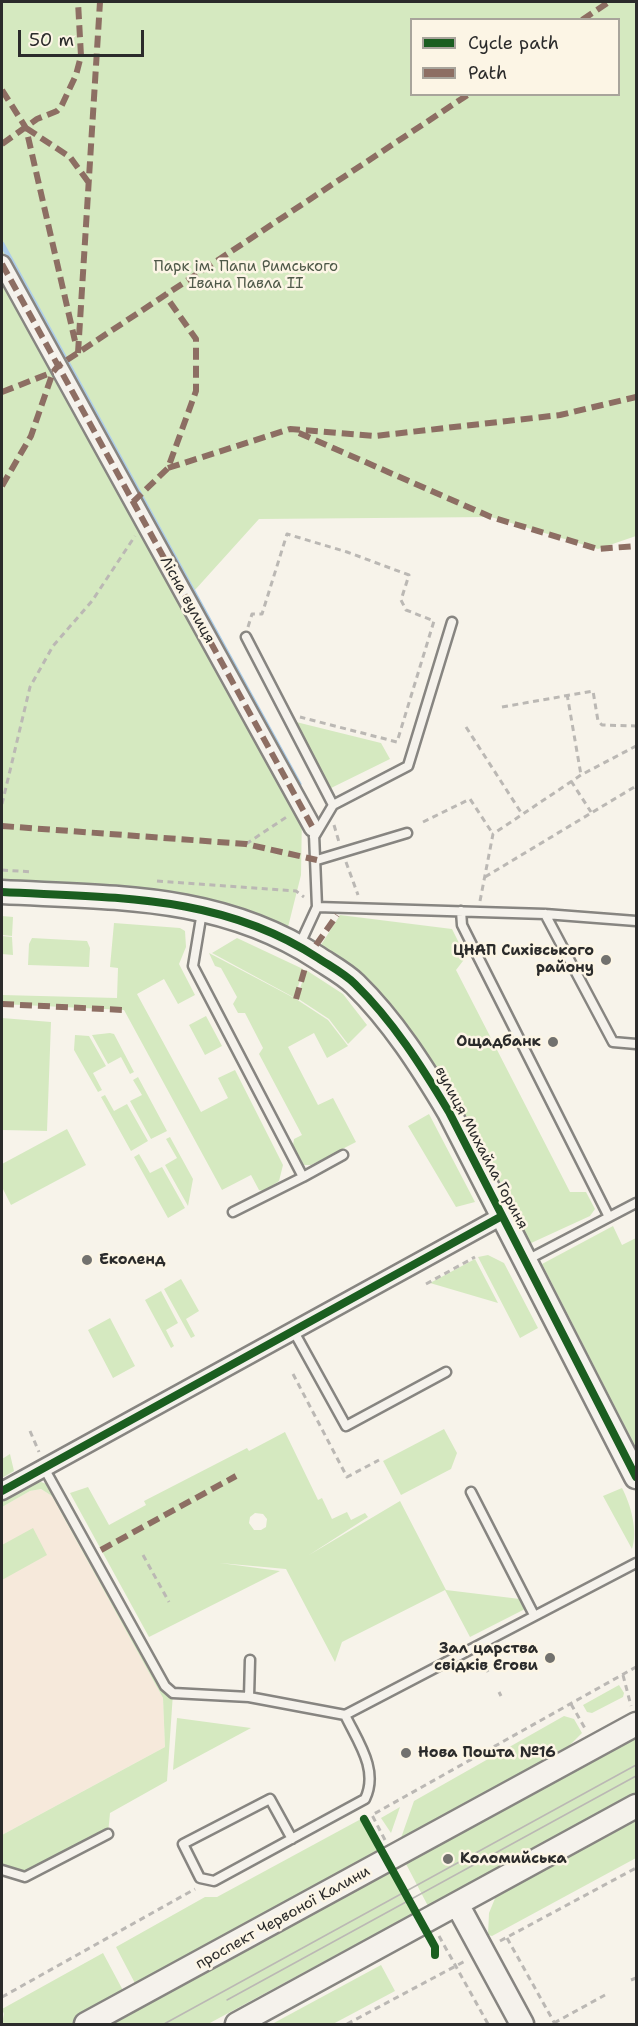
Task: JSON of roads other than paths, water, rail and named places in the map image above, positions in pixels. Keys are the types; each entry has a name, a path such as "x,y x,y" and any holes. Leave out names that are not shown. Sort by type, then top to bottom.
{"main road":[{"name":"вулиця Михайла Гориня","path":"2,892 156,901 202,908 245,922 298,946 354,982 417,1059 449,1112 636,1477"},
{"name":"проспект Червоної Калини","path":"86,2025 634,1715"},
{"path":"237,2025 430,1929 457,1904 636,1806"},
{"path":"457,1904 522,2025"}],"street":[{"name":"Лісна вулиця","path":"2,264 314,832"},
{"path":"2,1491 502,1216"}],"lane":[{"path":"314,832 333,805 408,766 452,622"},
{"path":"246,637 333,805"},
{"name":"Лісна вулиця","path":"298,946 317,907 314,832"},
{"path":"316,860 407,833"},
{"path":"317,907 478,911 636,921"},
{"path":"202,908 193,966 303,1177"},
{"path":"461,911 462,925 609,1218"},
{"path":"544,914 613,1042 636,1044"},
{"path":"233,1212 344,1155"},
{"path":"525,1261 636,1203"},
{"path":"293,1330 346,1426 446,1372"},
{"path":"44,1467 162,1688 173,1693 249,1697 345,1715 636,1563"},
{"path":"471,1492 534,1615"},
{"path":"249,1697 250,1660"},
{"path":"292,1839 270,1798 183,1844 200,1878 214,1881 292,1839 365,1799 371,1787 371,1772 345,1715"},
{"path":"2,1870 25,1877 108,1834"}],"waterway":[{"path":"2,244 299,784"}],"tram line":[{"path":"164,2024 636,1765"},
{"path":"227,2000 636,1776"}],"place":[{"name":"ЦНАП Сихівського району","path":"606,960"},
{"name":"Ощадбанк","path":"553,1042"},
{"name":"Еколенд","path":"87,1260"},
{"name":"Зал царства свідків Єгови","path":"550,1658"},
{"name":"Нова Пошта №16","path":"406,1753"},
{"name":"Коломийська","path":"448,1859"}],"park label":[{"name":"Парк ім. Папи Римського Івана Павла ІІ","path":"246,276"}]}
